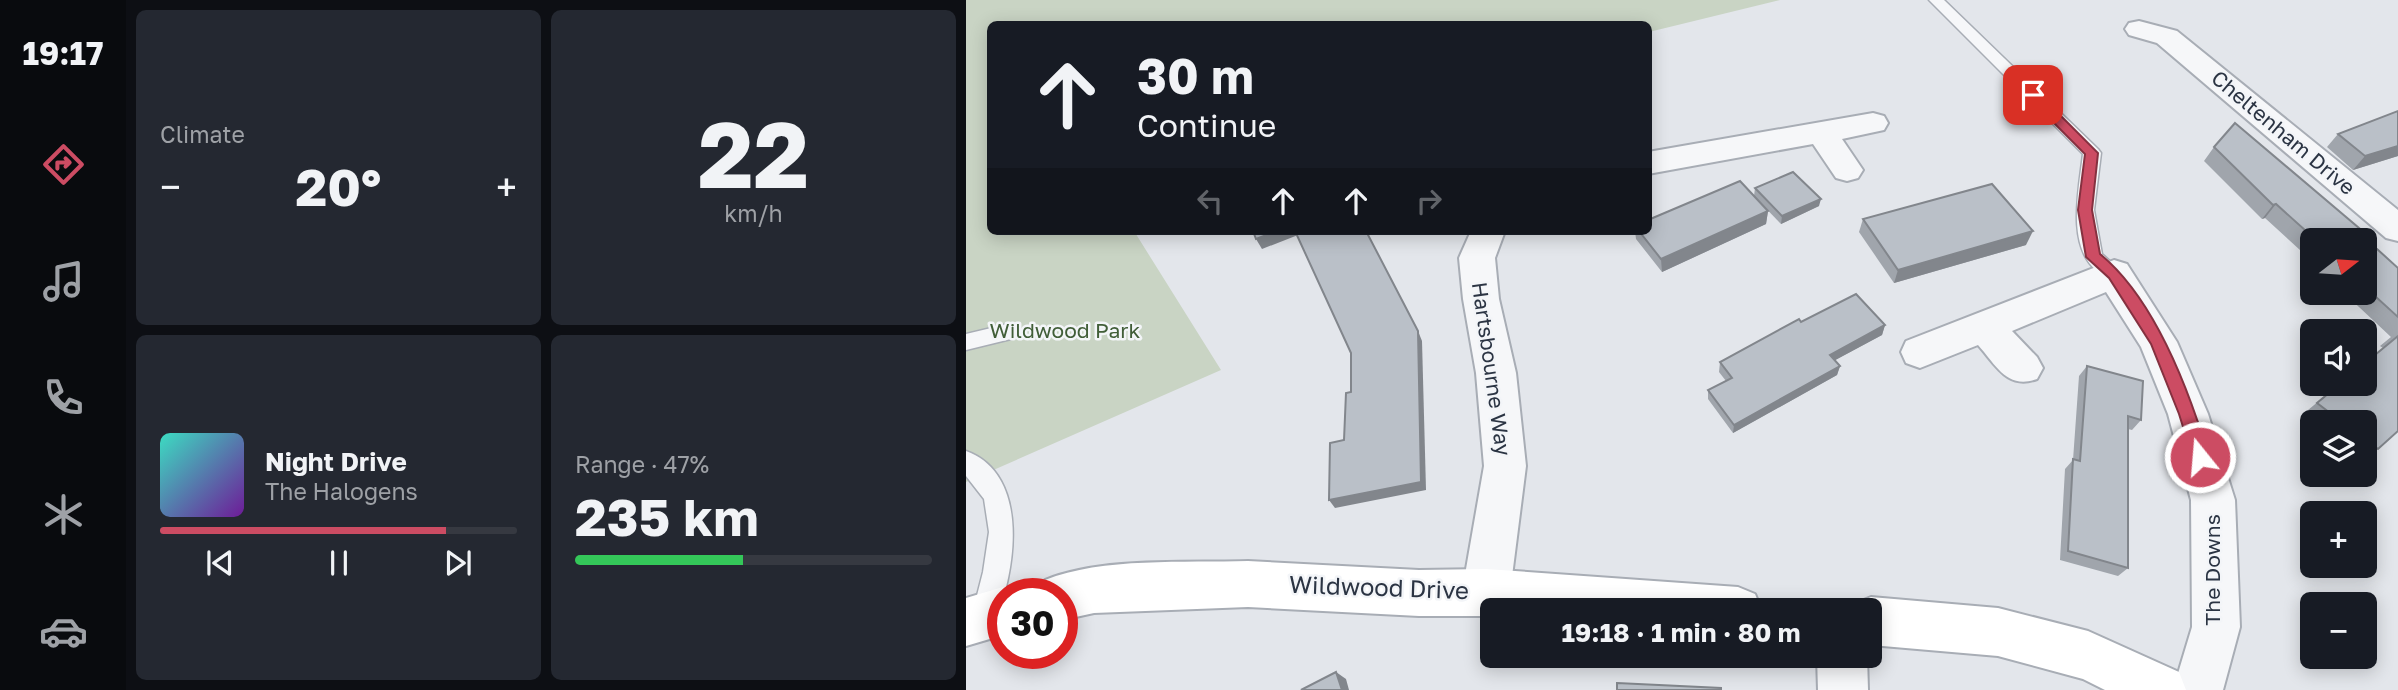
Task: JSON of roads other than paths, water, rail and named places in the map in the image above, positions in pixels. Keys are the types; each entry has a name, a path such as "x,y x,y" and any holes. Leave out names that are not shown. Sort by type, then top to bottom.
{"street":[{"name":"Cheltenham Drive","path":"2166,32 2393,220"},
{"path":"1652,162 1873,123"},
{"path":"1822,133 1847,170"},
{"name":"Hartsbourne Way","path":"1486,235 1477,258 1481,299 1496,373 1505,466 1486,592"},
{"path":"1920,352 2114,274"},
{"name":"The Downs","path":"2114,274 2158,342 2188,414 2213,500 2216,627 2198,690"},
{"path":"1985,327 2023,368"},
{"name":"Wildwood Drive","path":"1078,594 1094,590 1248,584 1419,593 1486,592 1566,598"},
{"path":"1882,622 1998,632 2088,656 2161,690"},
{"path":"1842,668 1843,690"}],"lane":[{"path":"1936,0 2092,153 2085,210 2094,257 2114,274"},
{"path":"966,342 1008,332"},
{"path":"966,461 980,472 999,501 1003,540 985,616"}],"park label":[{"name":"Wildwood Park","path":"1065,331"}]}
